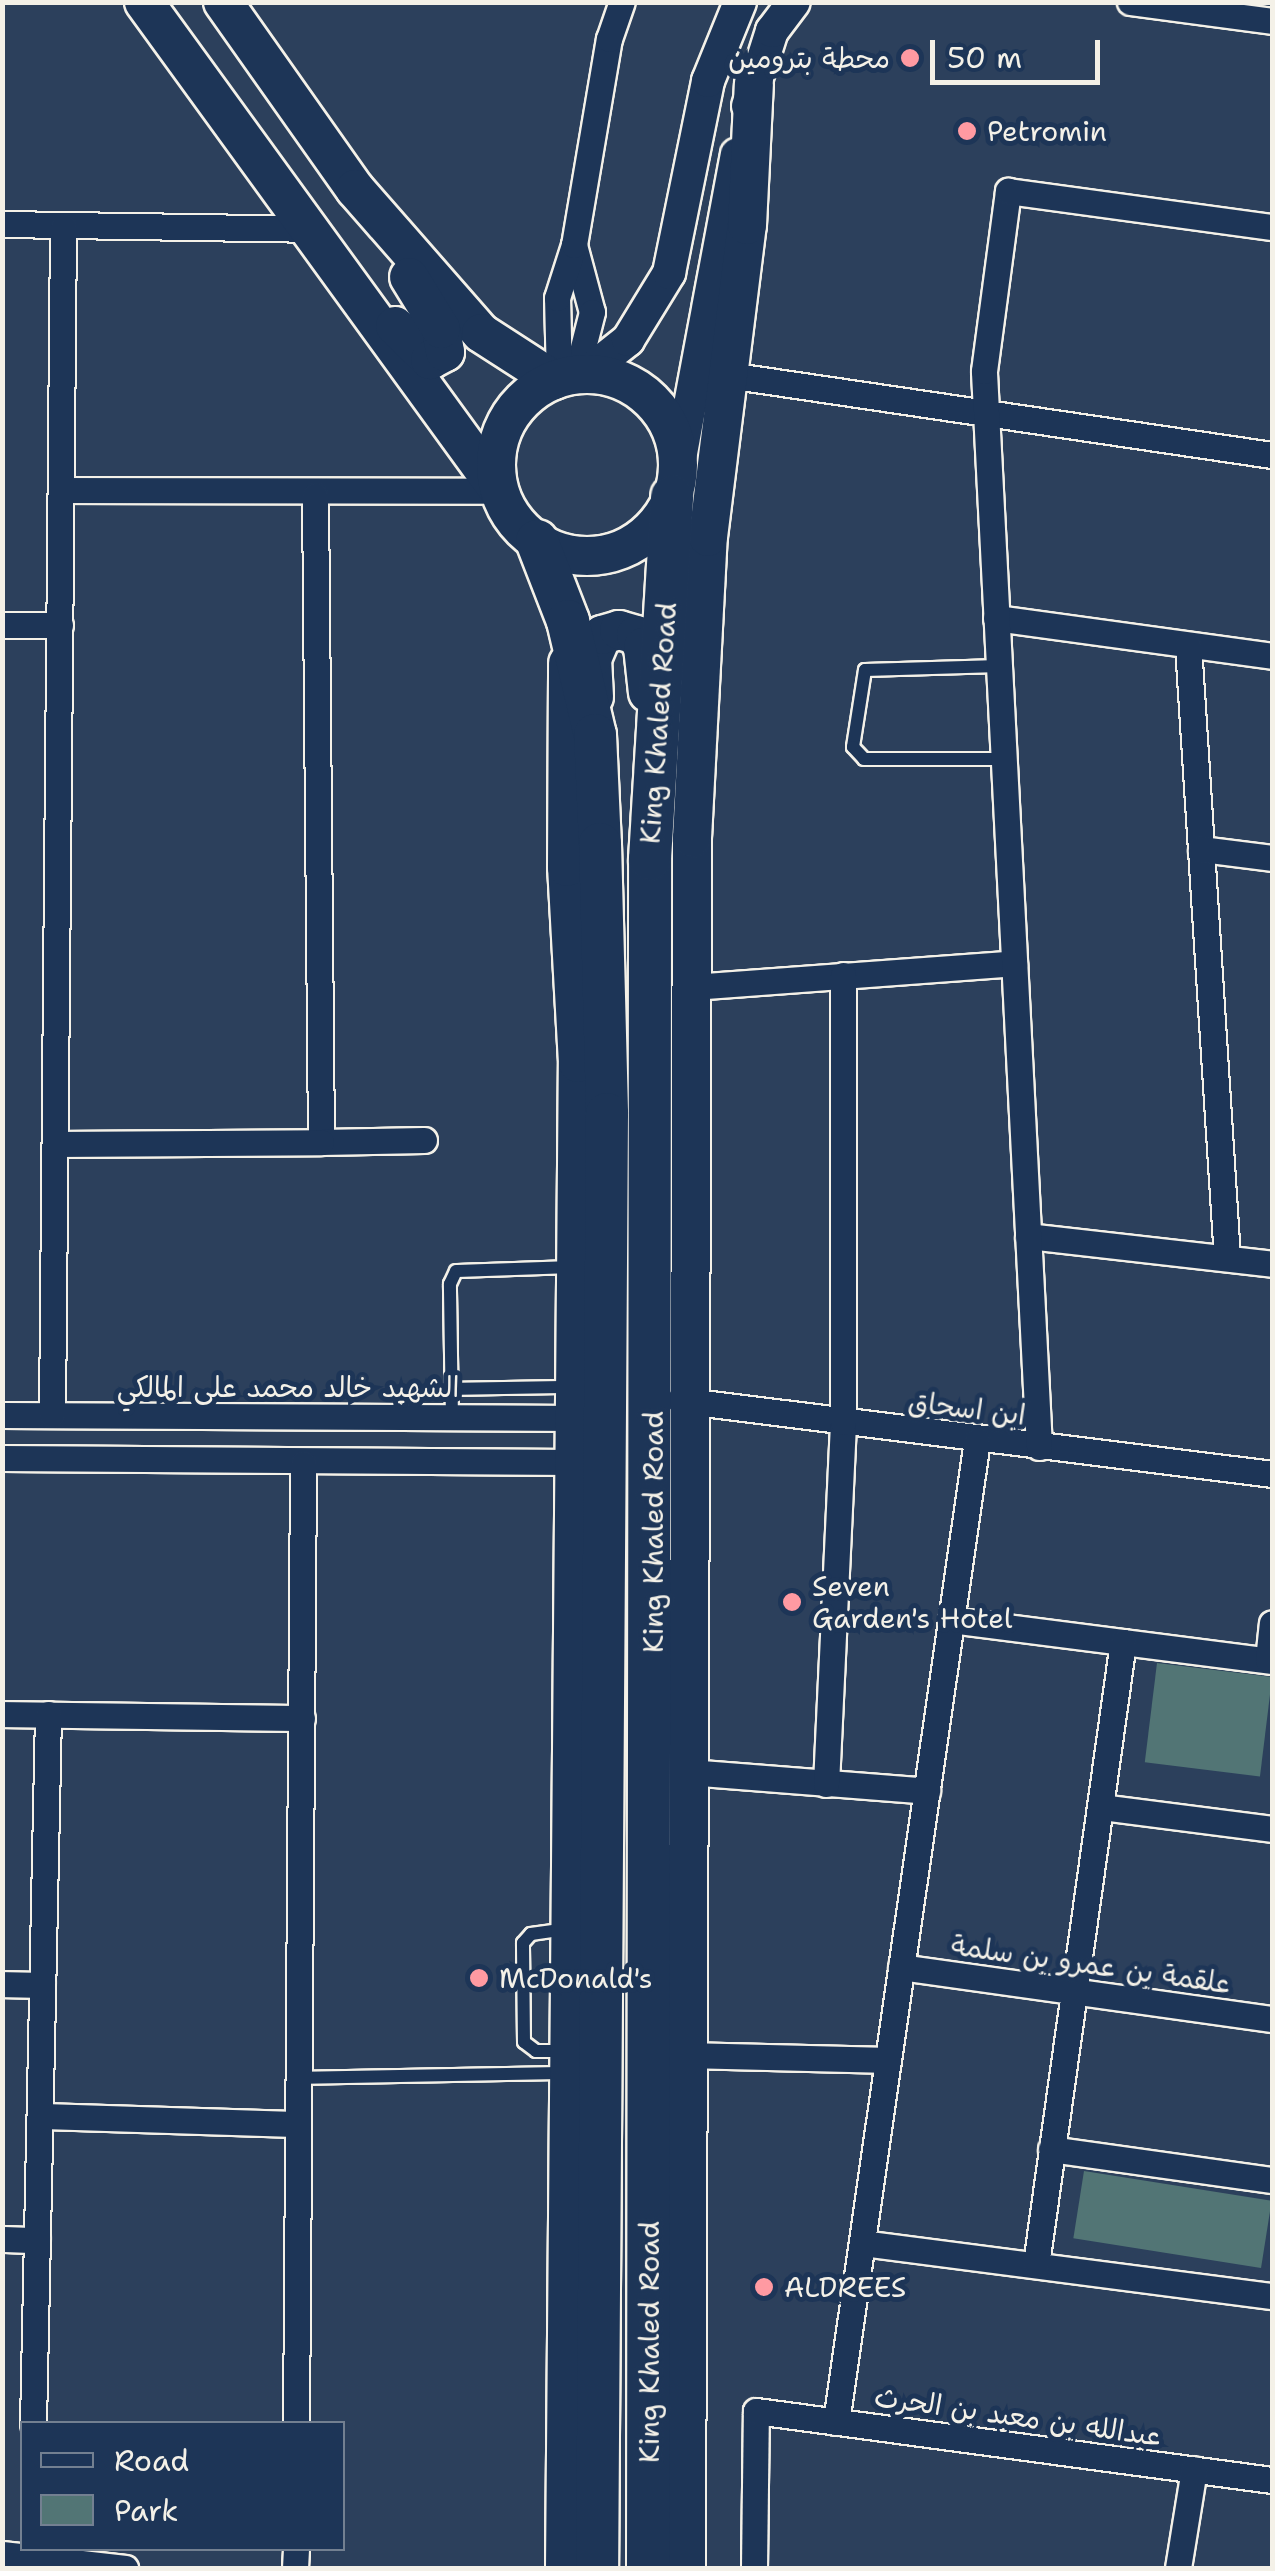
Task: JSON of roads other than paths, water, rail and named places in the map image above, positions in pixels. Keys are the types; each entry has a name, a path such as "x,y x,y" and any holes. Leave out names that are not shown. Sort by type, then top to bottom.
{"main road":[{"path":"144,2 304,229 499,490 520,528 537,542 588,556 616,552 650,530 675,483 662,413 627,385 568,377 481,332 355,189"},
{"path":"223,2 355,189 441,329 445,352 430,360 304,229"},
{"path":"686,2568 688,1772 672,1399 707,555 747,224 754,84"},
{"path":"499,490 497,451 512,413 568,377"},
{"name":"King Khaled Road","path":"648,2568 672,1399 650,859 675,483"},
{"name":"King Khaled Road","path":"537,542 568,621 595,735 607,1114 597,2568"},
{"path":"565,2568 576,1267 568,621"},
{"path":"595,735 592,658 602,635 619,630 636,635 643,647 655,750"}],"street":[{"path":"568,377 555,317 574,245 609,38 622,2"},
{"path":"568,377 628,340 670,273 708,80 740,2"},
{"path":"675,483 754,84 772,32 794,2"},
{"path":"1130,2 1272,21"},
{"path":"1038,1447 984,370 1008,190 1272,227"},
{"path":"2,224 304,229"},
{"path":"52,1415 63,226"},
{"path":"568,377 592,296 574,245"},
{"path":"728,376 986,418 1272,455"},
{"path":"61,490 315,495 499,490"},
{"path":"315,495 322,1142"},
{"path":"996,618 1272,656"},
{"path":"2,626 60,625"},
{"path":"1188,645 1227,1258"},
{"path":"1201,849 1272,858"},
{"path":"691,987 1014,963"},
{"path":"826,1784 843,1422 843,976"},
{"path":"55,1144 424,1140"},
{"path":"1028,1236 1272,1264"},
{"name":"ابن اسحاق","path":"672,1399 1272,1474"},
{"name":"الشهيد خالد محمد على المالكي","path":"2,1415 452,1418 574,1402"},
{"path":"836,2422 977,1440"},
{"path":"2,1458 573,1462"},
{"path":"296,2421 302,1463"},
{"path":"952,1620 1270,1660 1272,1623"},
{"path":"1036,2264 1123,1642"},
{"path":"2,1714 302,1718"},
{"path":"33,2421 48,1714"},
{"path":"688,1772 927,1791"},
{"path":"1101,1808 1272,1829"},
{"name":"علقمة بن عمرو بن سلمة","path":"902,1968 1272,2019"},
{"path":"2,1984 42,1985"},
{"path":"687,2055 888,2060"},
{"path":"40,2116 298,2124"},
{"path":"1051,2149 1272,2180"},
{"path":"2,2239 37,2240"},
{"path":"862,2242 1272,2296"},
{"name":"عبدالله بن معبد بن الحرث","path":"754,2568 756,2411 1272,2480"},
{"path":"1178,2568 1194,2469"},
{"path":"2,2554 30,2552 125,2568"}],"lane":[{"path":"999,666 865,670 853,748 864,759 1004,758"},
{"path":"452,1418 450,1284 456,1271 576,1267"},
{"path":"452,1389 574,1402"},
{"path":"299,2078 568,2062"}],"place":[{"name":"محطة بترومين","path":"910,58"},
{"name":"Petromin","path":"967,131"},
{"name":"Seven Garden's Hotel","path":"792,1602"},
{"name":"McDonald's","path":"479,1978"},
{"name":"ALDREES","path":"764,2287"}]}
